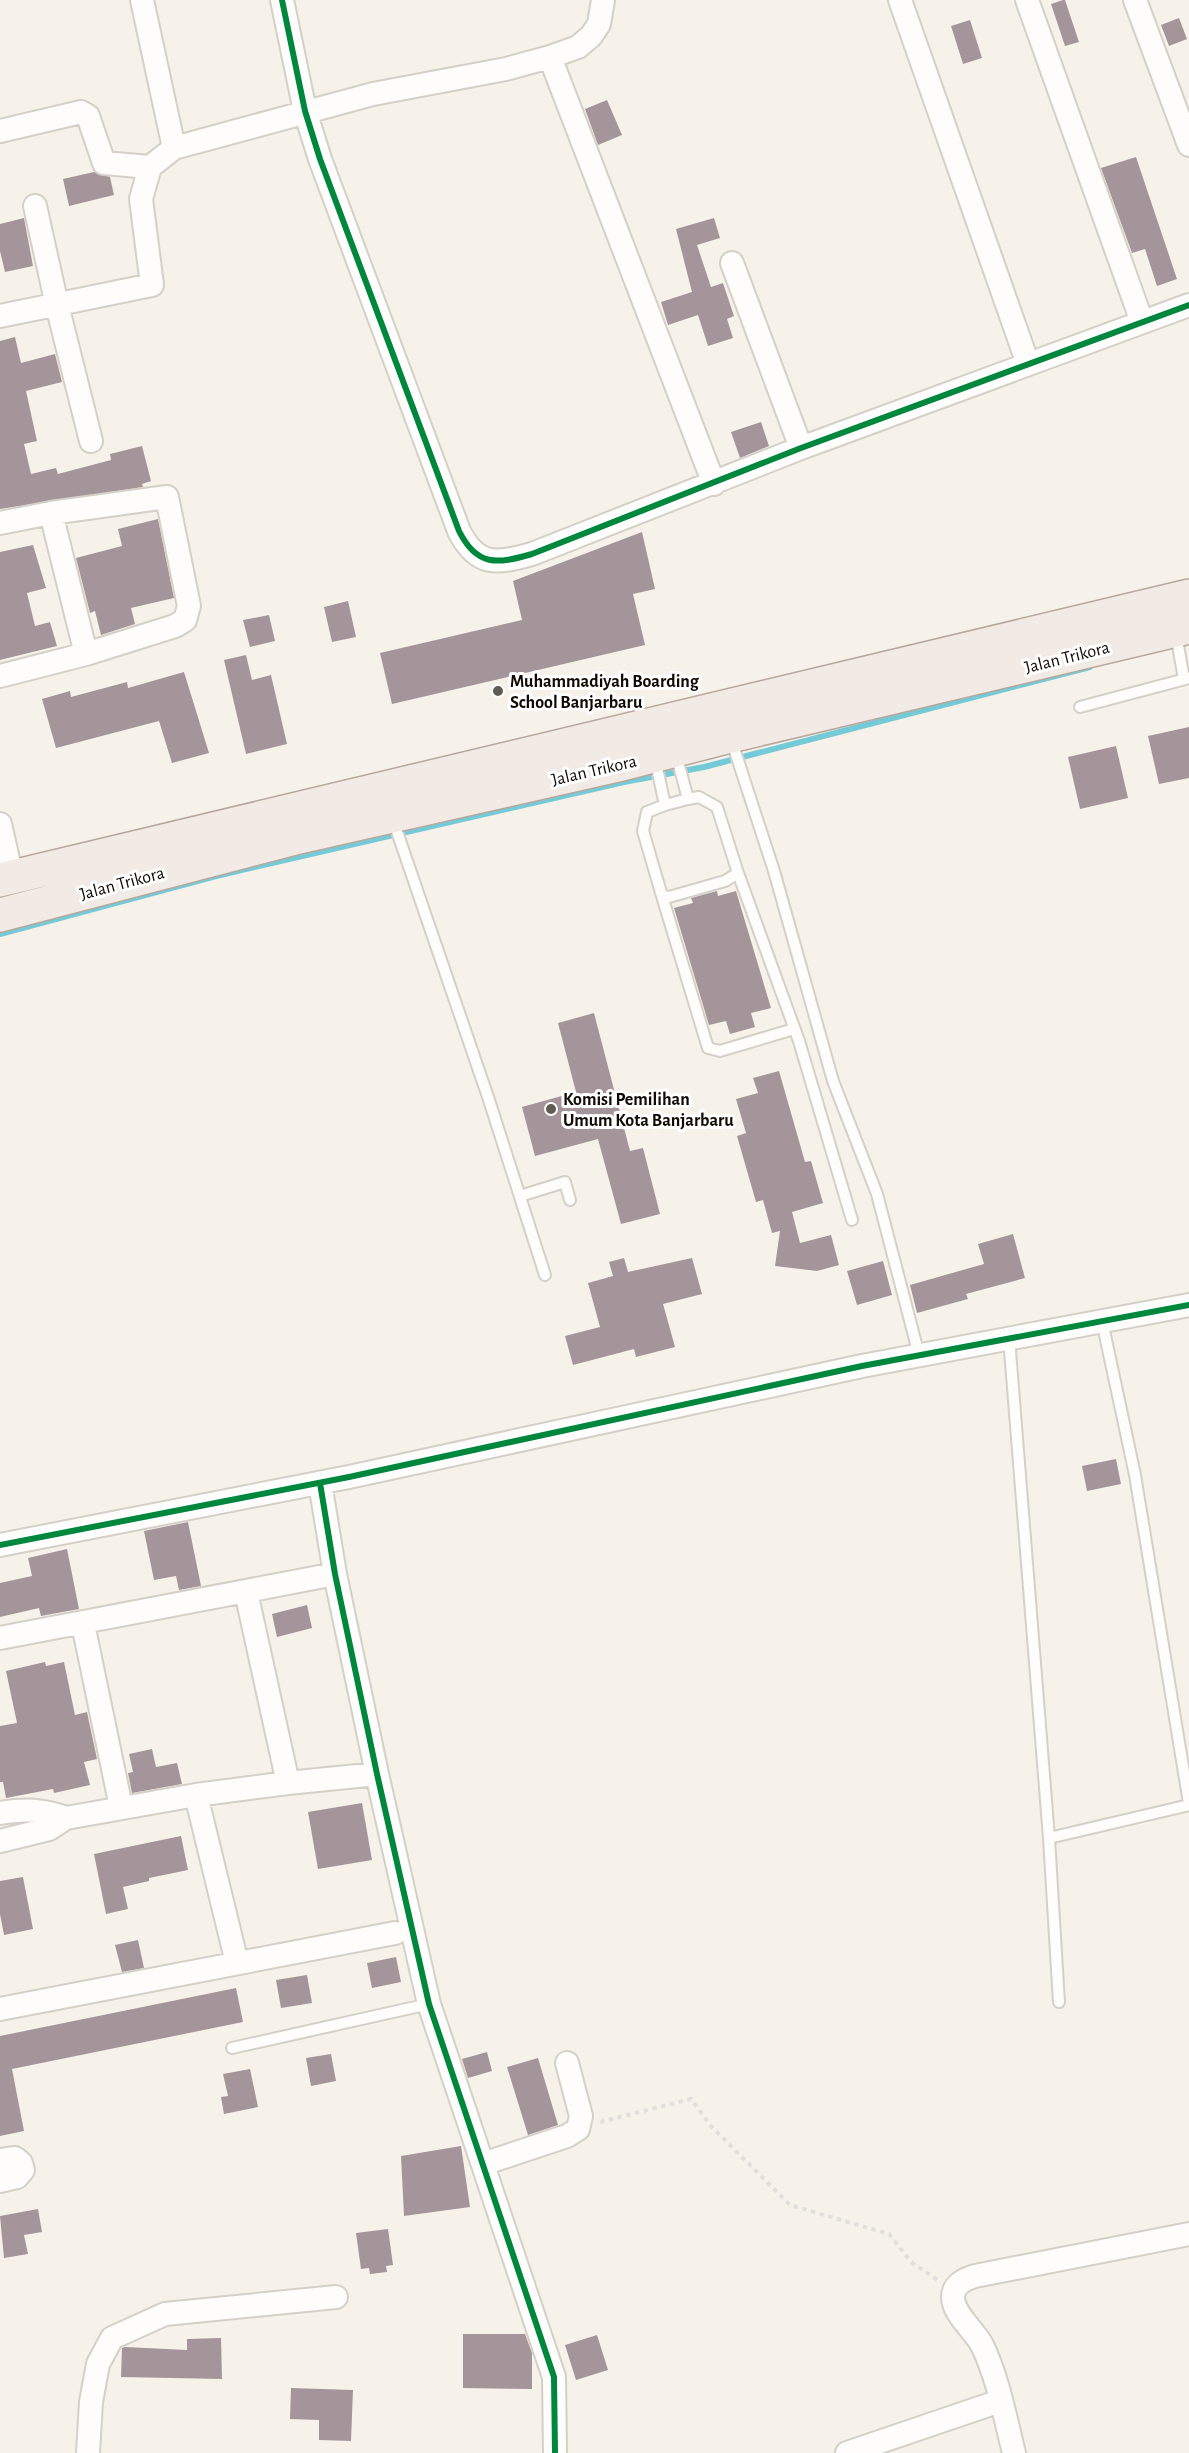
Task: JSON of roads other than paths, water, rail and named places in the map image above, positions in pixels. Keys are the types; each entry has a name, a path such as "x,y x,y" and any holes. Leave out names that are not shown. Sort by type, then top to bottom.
{"main road":[{"name":"Jalan Trikora","path":"0,915 395,825 665,754 730,736 845,695 1189,596"},
{"name":"Jalan Trikora","path":"6,878 845,695 1182,629"}],"street":[{"path":"142,0 174,148"},
{"path":"282,0 305,111 459,531 475,555 498,562 532,554 801,448 1189,305"},
{"path":"0,316 152,285 141,199 150,167 174,148 305,111 394,90 506,69 550,57 578,47 591,36 599,24 603,0"},
{"path":"900,0 1028,364"},
{"path":"1027,0 1142,322"},
{"path":"1135,0 1189,145"},
{"path":"550,57 714,484"},
{"path":"0,131 81,112 88,116 104,163 150,167"},
{"path":"35,206 91,441"},
{"path":"732,263 801,448"},
{"path":"0,523 51,513 167,497 189,606 188,615 175,626 86,654 0,676"},
{"path":"51,513 86,654"},
{"path":"0,824 6,878"},
{"path":"0,1545 320,1483 919,1355 1189,1305"},
{"path":"320,1483 335,1574 429,2004 554,2376 555,2453"},
{"path":"0,1638 83,1624 335,1574"},
{"path":"246,1592 288,1783"},
{"path":"83,1624 121,1807"},
{"path":"0,1841 49,1829 66,1818 121,1807 288,1783 377,1774"},
{"path":"196,1795 237,1963"},
{"path":"0,1813 28,1809 46,1811 66,1818"},
{"path":"0,2009 395,1933"},
{"path":"483,2164 567,2136 578,2128 581,2116 567,2063"},
{"path":"0,2160 15,2158 21,2163 23,2170 17,2177 0,2181"},
{"path":"1014,2453 988,2358 956,2307 954,2292 961,2282 975,2276 1189,2234"},
{"path":"88,2453 98,2364 112,2338 165,2314 336,2297"},
{"path":"847,2453 1000,2402"}],"lane":[{"path":"1080,707 1186,679 1182,629"},
{"path":"730,736 778,882 833,1081 877,1194 919,1355"},
{"path":"665,754 688,799"},
{"path":"665,754 665,805"},
{"path":"794,1029 720,1051 708,1048 643,831 647,812 699,797 717,807 794,1029 852,1220"},
{"path":"395,825 545,1275"},
{"path":"662,896 669,897 725,881 738,873"},
{"path":"520,1196 565,1182 570,1200"},
{"path":"1049,1838 1189,1804 1135,1475 1102,1321"},
{"path":"1009,1338 1049,1838 1059,2002"},
{"path":"232,2048 429,2004"}],"waterway":[{"path":"0,934 216,876 624,782 704,767 1090,667"}],"place":[{"name":"Muhammadiyah Boarding School Banjarbaru","path":"498,691"},
{"name":"Komisi Pemilihan Umum Kota Banjarbaru","path":"551,1109"}]}
